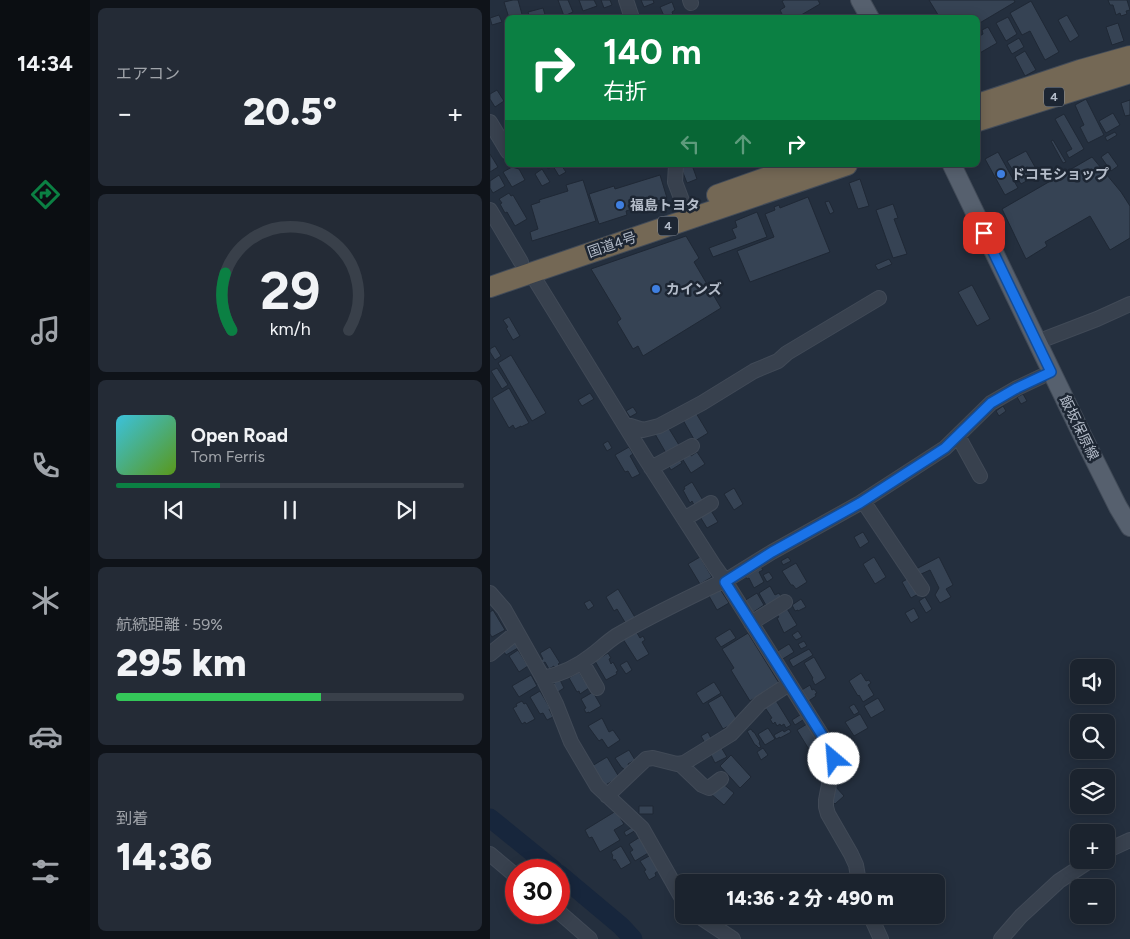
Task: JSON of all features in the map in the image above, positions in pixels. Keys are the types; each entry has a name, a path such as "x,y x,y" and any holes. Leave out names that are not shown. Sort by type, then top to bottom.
{"highway":[{"name":"4","path":"980,103 1080,70 1130,56"},
{"name":"4","path":"980,120 1130,73"},
{"name":"国道4号","path":"490,287 526,267 684,206 796,167"},
{"name":"国道4号","path":"490,272 526,267 841,167"}],"main road":[{"path":"860,0 868,15"},
{"name":"飯坂保原線","path":"953,167 1051,372 1118,507 1130,527"}],"street":[{"path":"626,0 631,15"},
{"path":"490,122 505,147"},
{"path":"676,167 675,182 684,206"},
{"path":"490,210 651,468 833,753 834,759 826,807 828,814 851,854 858,874"},
{"path":"624,424 643,430 651,429 675,418 754,371 778,361 787,353 879,298"},
{"path":"1037,342 1130,304"},
{"path":"544,678 573,669 612,638 690,597 725,582 772,552 863,501 945,448 991,403 1051,372"},
{"path":"958,436 980,476"},
{"path":"651,468 692,446"},
{"path":"863,501 922,589"},
{"path":"684,518 711,504"},
{"path":"490,593 504,609 544,678 571,742 597,786 642,828 675,886"},
{"path":"751,623 785,602"},
{"path":"490,654 517,632"},
{"path":"582,662 597,688"},
{"path":"680,764 731,734 760,703 789,684"},
{"path":"607,796 646,759 652,758 680,764 702,785 709,788 721,779"},
{"path":"1115,848 1130,840"},
{"path":"490,854 505,867"},
{"path":"1001,939 1021,916 1059,881 1077,869"},
{"path":"570,922 590,939"},
{"path":"710,924 733,939"},
{"path":"874,924 881,939"}],"building":[{"path":"518,0 522,15 508,15 504,2"},
{"path":"558,0 568,0 573,12 564,15"},
{"path":"579,0 594,0 597,6 583,11"},
{"path":"601,0 610,0 612,5 604,8"},
{"path":"641,0 653,0 654,3 644,7"},
{"path":"818,0 820,4 801,15 782,15 780,10 785,7 782,1"},
{"path":"929,0 1014,0 1015,2 980,23 980,15 938,15"},
{"path":"1108,0 1127,0 1130,10 1126,11 1127,14 1121,16 1120,13 1116,15 1113,5 1110,5"},
{"path":"1031,1 1059,52 1045,60 1030,31 1022,35 1010,13"},
{"path":"672,2 675,10 672,12 673,15 664,15 660,7"},
{"path":"543,8 545,15 529,15 528,12"},
{"path":"499,15 502,22 492,25 490,18"},
{"path":"1067,15 1079,36 1070,42 1058,20"},
{"path":"1008,17 1017,34 1006,41 996,23"},
{"path":"1118,23 1124,41 1112,45 1106,27"},
{"path":"988,27 997,43 980,53 980,36 983,34 982,30"},
{"path":"1019,38 1024,47 1012,54 1007,45"},
{"path":"1025,51 1036,70 1025,76 1015,57"},
{"path":"497,90 504,101 495,107 490,99 490,94"},
{"path":"1086,99 1104,135 1088,143 1080,127 1084,125 1075,105"},
{"path":"1130,100 1130,115 1125,116 1121,103"},
{"path":"1113,113 1120,125 1106,133 1099,121"},
{"path":"1064,114 1084,149 1069,158 1066,152 1072,149 1055,119"},
{"path":"1115,132 1117,135 1107,141 1105,137"},
{"path":"1053,140 1066,162 1063,163 1051,141"},
{"path":"1026,151 1039,174 1021,184 1007,161"},
{"name":"ドコモショップ","path":"998,152 1018,188 1005,195 985,159"},
{"path":"1108,152 1118,166 1111,171 1101,157"},
{"path":"490,154 498,167 490,172"},
{"path":"1092,157 1130,206 1130,238 1110,250 1090,216 1045,242 1047,246 1026,259 1002,209"},
{"path":"512,167 519,169 525,180 512,187 503,172"},
{"path":"554,167 562,167 566,172 559,176"},
{"path":"681,167 693,167 697,179 687,183"},
{"path":"542,169 550,182 542,186 535,174"},
{"path":"499,175 505,186 493,193 490,188 490,181"},
{"name":"福島トヨタ","path":"660,175 667,198 626,211 627,215 599,224 589,194 614,186 615,189"},
{"path":"860,179 869,206 858,209 849,183"},
{"path":"583,180 596,221 532,241 530,232 538,229 531,205 540,202 539,200 568,191 566,185"},
{"path":"509,193 511,196 513,195 527,219 515,226 507,212 505,213 499,199"},
{"path":"808,197 830,252 750,282 737,251 774,237 765,214 775,210 774,207 779,205 780,208"},
{"path":"829,201 834,212 830,214 825,202"},
{"path":"893,204 898,218 894,219 907,254 893,258 876,210"},
{"path":"757,212 767,237 713,257 709,248 736,238 732,229 737,227 735,221"},
{"name":"カインズ","path":"686,236 699,258 694,262 721,308 643,356 638,346 633,349 617,322 621,319 591,269"},
{"path":"889,259 892,264 878,270 875,265"},
{"path":"972,285 990,319 977,326 958,292"},
{"path":"509,317 520,336 513,340 503,320"},
{"path":"495,346 501,356 495,360 490,349"},
{"path":"511,355 546,413 532,421 498,363"},
{"path":"497,368 508,385 502,389 491,371"},
{"path":"509,388 529,423 515,429 513,425 509,428 492,398"},
{"path":"590,393 594,399 582,406 578,400"},
{"path":"1023,394 1027,401 1021,404 1017,397"},
{"path":"1003,406 1006,411 999,416 996,411"},
{"path":"633,407 637,413 630,417 626,411"},
{"path":"696,413 708,433 695,441 683,420"},
{"path":"668,427 679,445 666,453 655,434"},
{"path":"608,441 612,448 607,451 603,444"},
{"path":"629,447 633,454 630,456 640,474 632,478 628,471 625,472 615,455"},
{"path":"697,452 705,464 691,473 682,458"},
{"path":"679,458 682,463 671,470 668,465"},
{"path":"692,482 704,502 695,507 692,501 690,503 683,490 685,489 684,487"},
{"path":"734,488 743,504 734,510 724,494"},
{"path":"710,509 718,522 707,528 699,515"},
{"path":"863,532 869,542 860,548 854,537"},
{"path":"700,557 712,577 700,584 688,564"},
{"path":"788,557 791,561 783,565 781,561"},
{"path":"874,557 886,577 875,584 863,564"},
{"path":"939,557 953,585 946,589 951,597 940,603 935,595 939,588 930,570 919,575 916,569"},
{"path":"796,563 807,582 796,589 782,571"},
{"path":"760,565 763,570 759,572 764,582 754,588 749,578 747,579 744,575"},
{"path":"769,572 773,578 767,582 763,575"},
{"path":"911,577 920,593 911,598 902,582"},
{"path":"770,586 775,595 779,593 782,598 767,607 759,593"},
{"path":"618,589 636,619 626,624 617,609 614,611 606,597"},
{"path":"720,589 729,603 717,610 709,596"},
{"path":"757,593 764,605 752,613 744,601"},
{"path":"925,597 932,609 926,613 919,601"},
{"path":"801,599 806,607 795,611 792,605"},
{"path":"590,600 594,606 588,610 584,603"},
{"path":"786,607 797,625 784,633 776,613"},
{"path":"914,608 919,618 911,623 905,613"},
{"path":"493,610 505,630 492,637 490,634 490,612"},
{"path":"730,629 736,638 721,647 715,638"},
{"path":"636,631 640,638 643,636 645,640 642,642 649,654 637,661 623,639"},
{"path":"798,631 802,637 796,640 792,635"},
{"path":"748,633 779,683 750,701 731,670 734,668 722,649"},
{"path":"804,641 807,646 801,649 798,644"},
{"path":"515,643 518,648 506,655 503,650"},
{"path":"789,644 794,652 781,660 776,652"},
{"path":"550,647 560,663 558,664 561,667 556,670 554,666 549,669 545,662 543,663 541,660 543,659 540,653"},
{"path":"809,649 813,655 793,667 789,660"},
{"path":"518,650 528,666 519,672 509,656"},
{"path":"608,653 611,658 609,659 611,664 613,662 618,671 616,672 617,674 606,680 595,661"},
{"path":"814,657 826,678 815,685 804,663"},
{"path":"627,661 632,670 626,674 620,665"},
{"path":"579,672 589,688 580,694 569,678"},
{"path":"861,673 866,681 869,680 871,683 868,685 874,695 863,702 849,681"},
{"path":"531,675 537,686 519,697 512,686"},
{"path":"560,680 564,688 558,692 553,684"},
{"path":"714,682 721,693 703,704 696,693"},
{"path":"810,685 812,690 814,689 817,693 815,694 816,696 807,702 800,691"},
{"path":"540,691 553,717 547,720 543,713 540,714 530,697"},
{"path":"593,692 601,706 586,713 584,709 586,708 581,699"},
{"path":"722,695 738,721 723,729 708,703"},
{"path":"878,698 885,710 871,718 864,706"},
{"path":"775,699 791,725 786,728 784,724 777,726 775,722 773,724 770,719 772,718 764,706"},
{"path":"522,701 524,704 526,703 535,719 526,724 525,722 522,724 513,708"},
{"path":"854,704 859,712 854,715 849,707"},
{"path":"803,713 806,718 795,725 792,720"},
{"path":"860,714 868,728 854,736 845,722"},
{"path":"602,718 609,732 613,730 620,740 608,748 602,739 599,741 588,726"},
{"path":"807,724 827,757 820,762 812,749 810,751 797,730"},
{"path":"768,728 775,739 765,745 758,734"},
{"path":"751,729 760,742 761,747 759,748 755,745 747,731"},
{"path":"789,729 791,732 776,739 774,735"},
{"path":"708,732 712,740 705,743 701,736"},
{"path":"721,747 727,757 715,763 710,753"},
{"path":"763,748 768,755 761,760 757,752"},
{"path":"629,750 635,760 628,764 629,767 624,770 615,758"},
{"path":"731,755 751,777 740,788 720,766"},
{"path":"607,757 619,777 604,786 592,766"},
{"path":"721,782 734,793 724,805 711,794"},
{"path":"836,787 844,796 835,804 832,801"},
{"path":"639,806 653,806 653,814 639,814"},
{"path":"616,811 624,824 614,830 620,840 600,852 592,837 589,838 585,830"},
{"path":"634,826 636,830 626,836 624,832"},
{"path":"640,837 650,852 635,861 630,852 633,850 629,844"},
{"path":"621,846 631,863 621,869 615,859 614,861 611,852"},
{"path":"651,855 660,870 655,873 656,876 649,880 644,871 646,870 640,861"}],"waterway":[{"path":"490,818 540,859"},
{"path":"570,883 621,926 633,939"}],"place":[{"name":"ドコモショップ","path":"1001,174"},
{"name":"福島トヨタ","path":"620,205"},
{"name":"カインズ","path":"656,289"}],"route":[{"path":"834,759 833,753 804,705 725,582 772,552 860,503 945,448 991,403 1051,372 984,233"}]}
